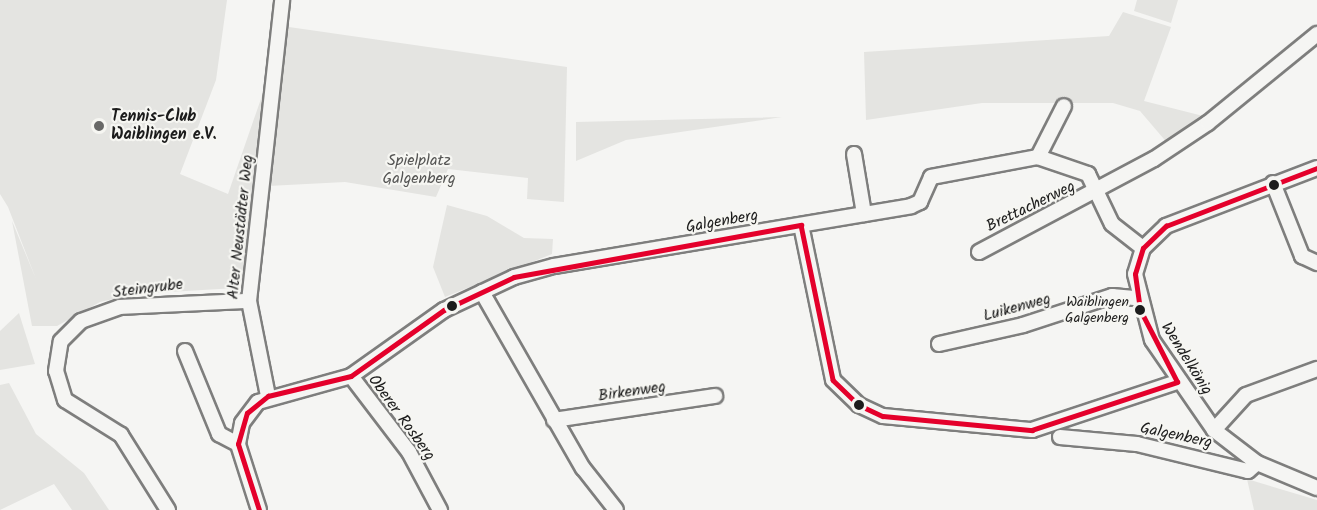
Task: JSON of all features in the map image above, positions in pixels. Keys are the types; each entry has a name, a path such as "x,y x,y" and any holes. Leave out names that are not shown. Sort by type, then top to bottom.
{"street":[{"name":"Alter Neustädter Weg","path":"268,396 249,301 282,0"},
{"name":"Brettacherweg","path":"979,252 1098,192 1208,123 1317,34"},
{"path":"1038,156 1064,106"},
{"path":"854,154 864,214"},
{"name":"Brettacherweg","path":"801,225 920,202 931,177 1038,156 1077,166 1098,192 1112,224 1143,248"},
{"path":"1143,248 1166,226 1317,168"},
{"path":"1273,183 1302,256 1317,263"},
{"name":"Galgenberg","path":"268,396 351,376 444,310 482,292 554,266 801,225 833,380 859,405 883,416 1032,430 1177,382"},
{"name":"Wendelkönig","path":"1143,248 1136,274 1137,298 1152,340 1177,382 1214,430 1257,463 1317,488"},
{"path":"482,292 554,420 616,510"},
{"name":"Luikenweg","path":"939,344 1023,326 1112,296 1137,298"},
{"name":"Steingrube","path":"168,510 121,435 65,400 56,370 61,341 81,321 120,307 249,301"},
{"path":"184,351 219,434 238,444"},
{"path":"1214,430 1246,395 1317,369"},
{"name":"Oberer Rosberg","path":"351,376 409,452 440,510"},
{"path":"259,510 238,444 247,413 268,396"},
{"name":"Birkenweg","path":"554,420 715,396"},
{"path":"1072,416 1084,438"},
{"name":"Galgenberg","path":"1060,437 1084,438 1182,453 1248,471 1257,463"}],"green space":[{"name":"Tennis-Club Waiblingen e.V.","path":"0,0 227,0 216,80 180,174 228,194 264,90 244,277 236,288 136,294 100,302 57,326 32,326 12,221 36,279 8,207 0,194"},
{"path":"1137,0 1178,0 1171,23 1134,11"},
{"path":"1123,12 1171,27 1144,101 1211,118 1169,145 1140,111 1113,103 982,103 866,120 864,52 1109,36"},
{"name":"Spielplatz Galgenberg","path":"282,26 567,67 564,202 527,199 528,178 448,169 436,197 345,182 268,186"},
{"path":"782,117 626,140 576,161 576,122"},
{"path":"447,205 487,216 524,238 553,239 552,254 445,297 433,267"},
{"path":"19,313 35,364 0,370 0,331"},
{"path":"9,383 36,434 84,473 109,510 72,510 54,484 0,510 0,385"},
{"path":"1247,479 1317,500 1317,510 1254,510"}],"transit line":[{"path":"1177,382 1140,310 1135,274 1143,248 1166,226 1317,168"},
{"path":"801,225 833,380 859,405 883,416 1032,430 1177,382"},
{"path":"259,510 238,444 247,413 268,396 351,376 444,310 514,277 801,225"}],"place":[{"name":"Tennis-Club Waiblingen e.V.","path":"99,126"},
{"name":"Waiblingen Galgenberg","path":"1140,310"}]}
